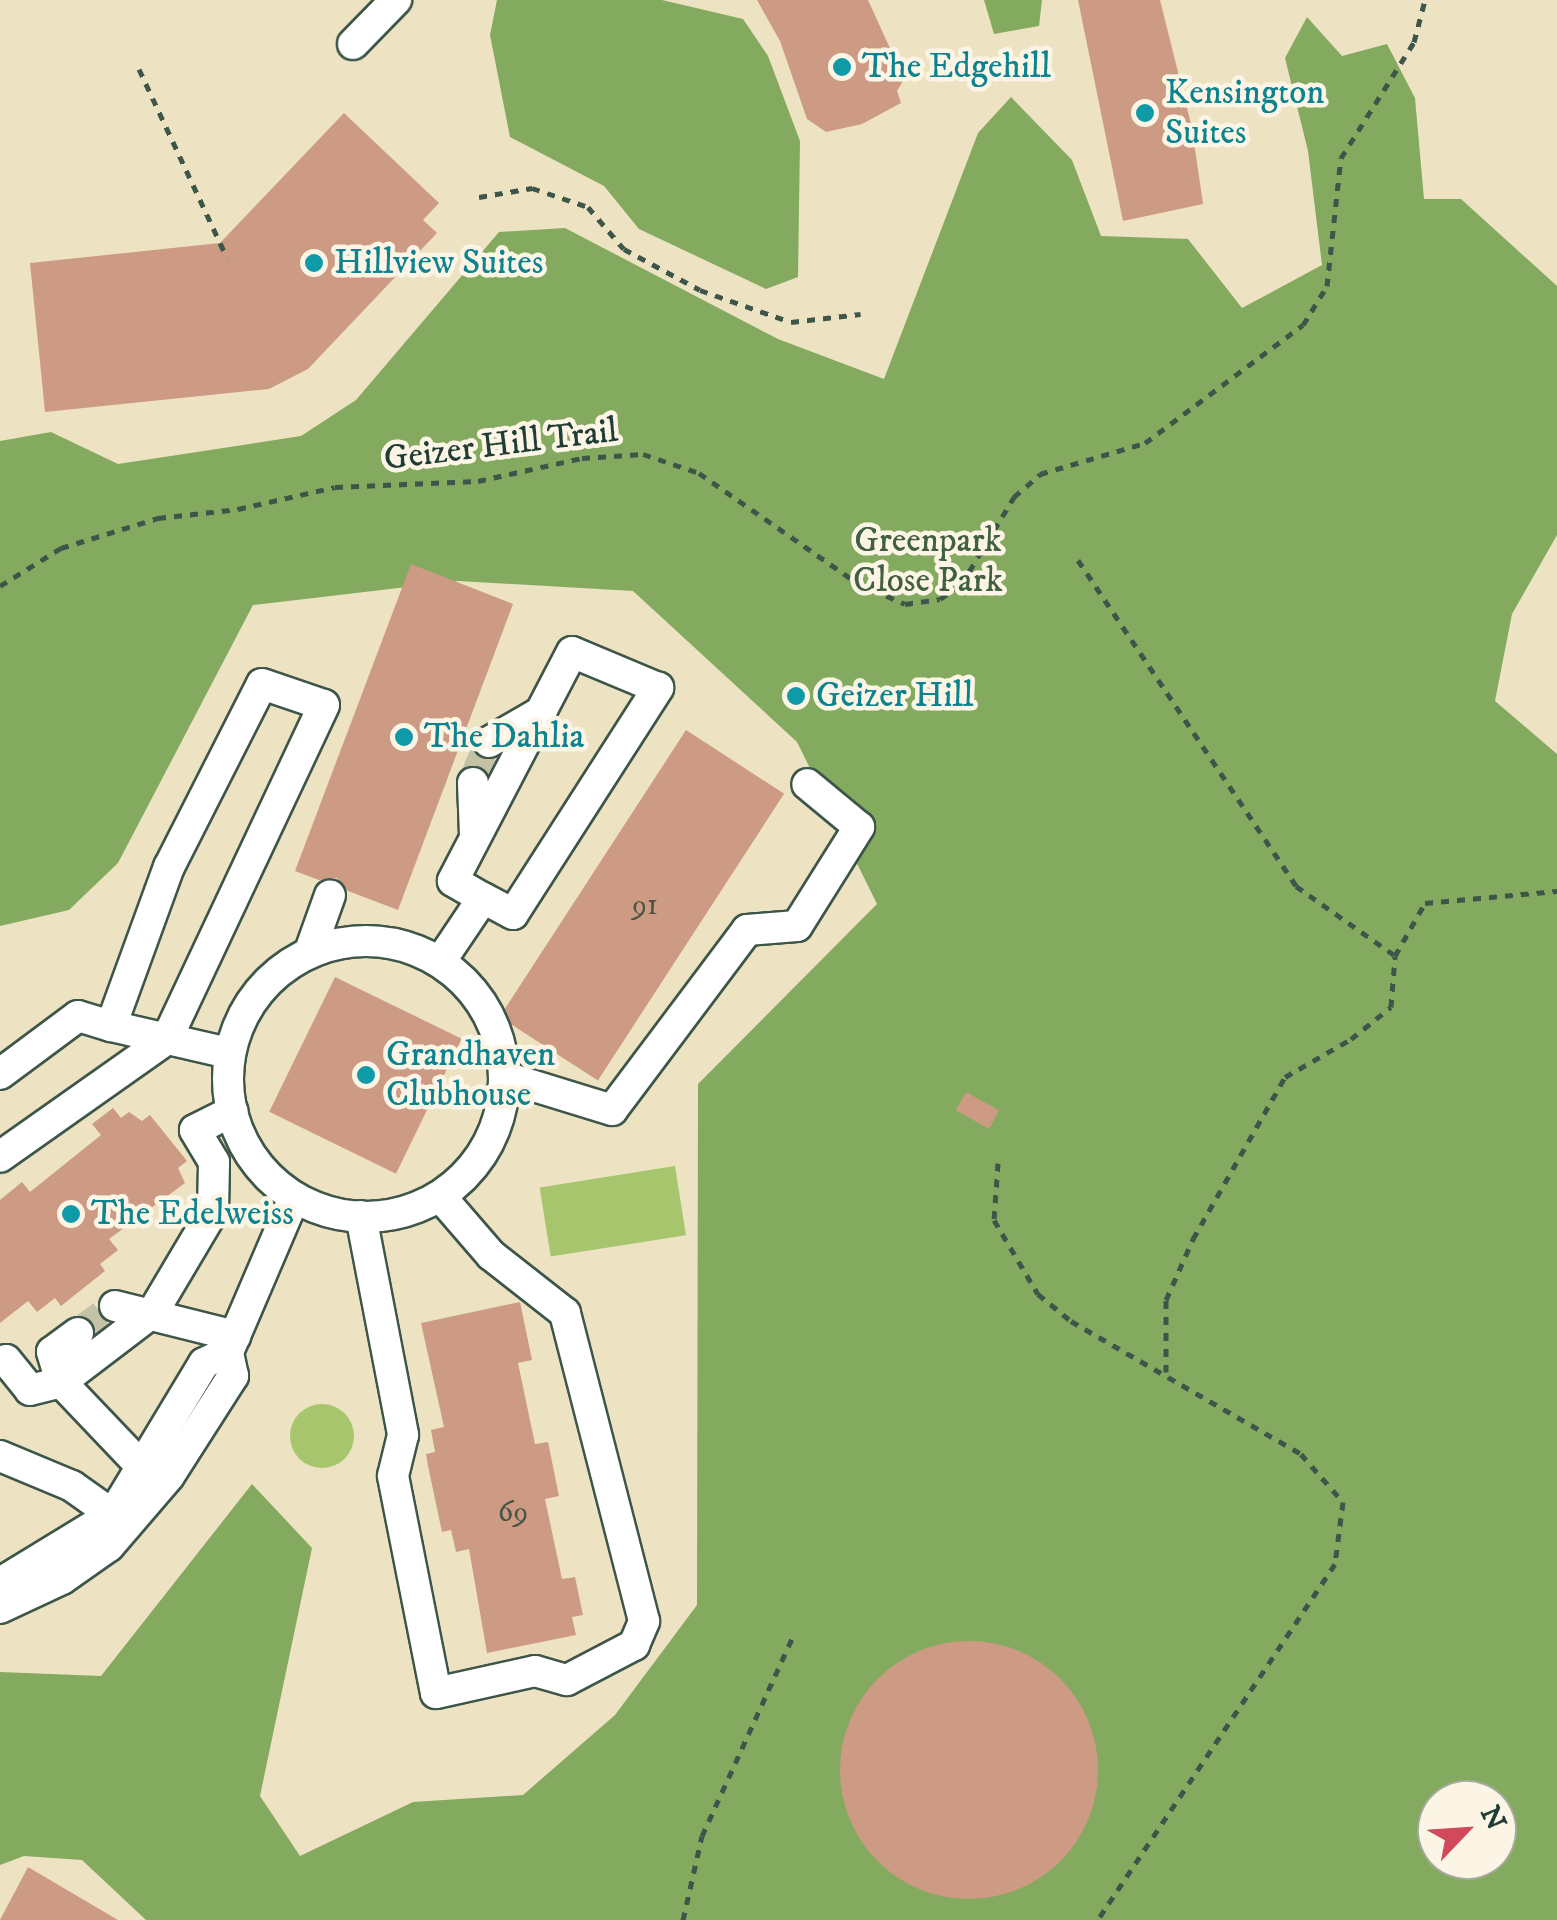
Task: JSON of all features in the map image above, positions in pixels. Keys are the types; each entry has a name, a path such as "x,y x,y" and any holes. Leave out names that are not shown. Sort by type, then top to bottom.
{"street":[{"path":"353,44 396,0"},
{"path":"572,652 658,688 513,914 453,881 541,712 572,652"},
{"path":"0,1157 167,1039 324,705 262,684 169,867 111,1026"},
{"path":"489,742 541,712"},
{"path":"473,782 475,838"},
{"path":"504,1077 612,1110 747,930 797,926 859,827 806,784"},
{"path":"310,951 330,894"},
{"path":"440,962 484,898"},
{"path":"354,940 399,944 440,962 474,992 496,1031 504,1077 498,1124 475,1164 440,1196 397,1214 362,1216 294,1198 242,1141 232,1111 229,1053 254,999 273,976 310,951 354,940"},
{"path":"0,1074 78,1016 229,1053"},
{"path":"6,1360 30,1390 61,1382 153,1312 213,1211 214,1162 195,1130 232,1111"},
{"path":"362,1216 404,1435 392,1476 436,1693 535,1671 567,1680 634,1645 644,1621 565,1313 490,1254 440,1196"},
{"path":"0,1608 62,1578 121,1520 233,1376 231,1344 294,1198"},
{"path":"115,1306 153,1312 231,1344"},
{"path":"78,1333 52,1352 61,1382 143,1468"},
{"path":"0,1583 121,1520 143,1468 204,1364 231,1344"},
{"path":"0,1456 72,1486 121,1520"}],"path":[{"name":"Geizer Hill Trail","path":"0,586 61,548 158,518 238,509 334,487 478,481 582,458 643,454 699,473 856,583 905,604 940,599 961,585 1014,497 1040,474 1160,435 1303,325 1327,286 1341,158 1414,42 1425,0"},
{"path":"139,69 227,258"},
{"path":"478,198 532,188 588,207 624,249 700,290 791,322 861,314"},
{"path":"1078,560 1296,886 1395,956"},
{"path":"1166,1372 1166,1300 1193,1238 1285,1077 1351,1039 1391,1006 1395,956 1426,903 1557,891"},
{"path":"998,1163 994,1220 1038,1294 1071,1321 1166,1372 1300,1454 1343,1502 1335,1564 1098,1920"},
{"path":"683,1920 702,1836 794,1634"}],"green space":[{"path":"497,0 662,0 743,19 768,56 800,141 798,277 766,289 639,229 604,186 510,137 490,35"},
{"path":"984,0 1042,0 1039,26 994,34"},
{"name":"Greenpark Close Park","path":"1307,17 1342,56 1387,44 1415,98 1424,199 1461,199 1557,286 1557,535 1512,614 1495,701 1557,754 1557,1920 146,1920 82,1860 24,1856 0,1865 0,1672 101,1676 252,1484 312,1548 260,1796 300,1856 413,1802 523,1795 615,1715 697,1605 698,1084 877,904 797,742 633,591 458,581 253,605 118,863 69,910 0,926 0,441 51,432 118,464 301,436 356,400 499,232 565,228 778,339 884,379 978,133 1011,97 1072,160 1101,236 1188,239 1242,308 1322,265 1308,151 1285,58"},
{"path":"675,1166 686,1235 551,1257 540,1187"},
{"path":"322,1404 344,1414 354,1436 344,1458 322,1468 300,1458 290,1436 300,1414"}],"building":[{"name":"The Edgehill","path":"757,0 868,0 904,79 897,91 901,103 862,124 826,132 807,119 780,41"},
{"name":"Kensington Suites","path":"1078,0 1160,0 1192,128 1203,204 1123,221"},
{"name":"Hillview Suites","path":"344,113 439,203 423,220 437,233 308,369 269,389 45,412 30,263 220,243"},
{"name":"The Dahlia","path":"411,564 513,604 398,910 348,891 337,878 319,880 295,871"},
{"path":"686,730 784,794 598,1081 500,1017"},
{"name":"Grandhaven Clubhouse","path":"335,977 462,1039 396,1174 269,1112"},
{"path":"966,1092 999,1110 989,1129 956,1110"},
{"name":"The Edelweiss","path":"113,1108 121,1118 129,1112 142,1121 150,1115 187,1161 178,1168 185,1183 109,1239 118,1250 100,1264 105,1271 61,1306 55,1298 37,1312 28,1301 0,1323 0,1200 22,1182 30,1192 101,1135 92,1124"},
{"path":"520,1302 532,1360 518,1363 535,1444 548,1442 559,1496 545,1499 562,1579 575,1577 583,1615 572,1617 576,1635 487,1653 469,1549 456,1552 451,1530 442,1532 428,1466 426,1454 435,1452 431,1430 444,1427 421,1323"},
{"path":"969,1641 994,1643 1018,1651 1060,1679 1088,1721 1096,1745 1096,1795 1088,1819 1060,1861 1018,1889 994,1897 969,1899 944,1897 920,1889 878,1861 850,1819 842,1795 840,1770 842,1745 850,1721 878,1679 920,1651 944,1643"},
{"path":"28,1867 118,1920 0,1920"}],"tunnel":[{"path":"473,783 489,742"},
{"path":"78,1333 115,1306"}],"place":[{"name":"The Edgehill","path":"842,67"},
{"name":"Kensington Suites","path":"1145,113"},
{"name":"Hillview Suites","path":"314,263"},
{"name":"Geizer Hill","path":"796,696"},
{"name":"The Dahlia","path":"404,737"},
{"name":"Grandhaven Clubhouse","path":"366,1075"},
{"name":"The Edelweiss","path":"71,1214"}]}
